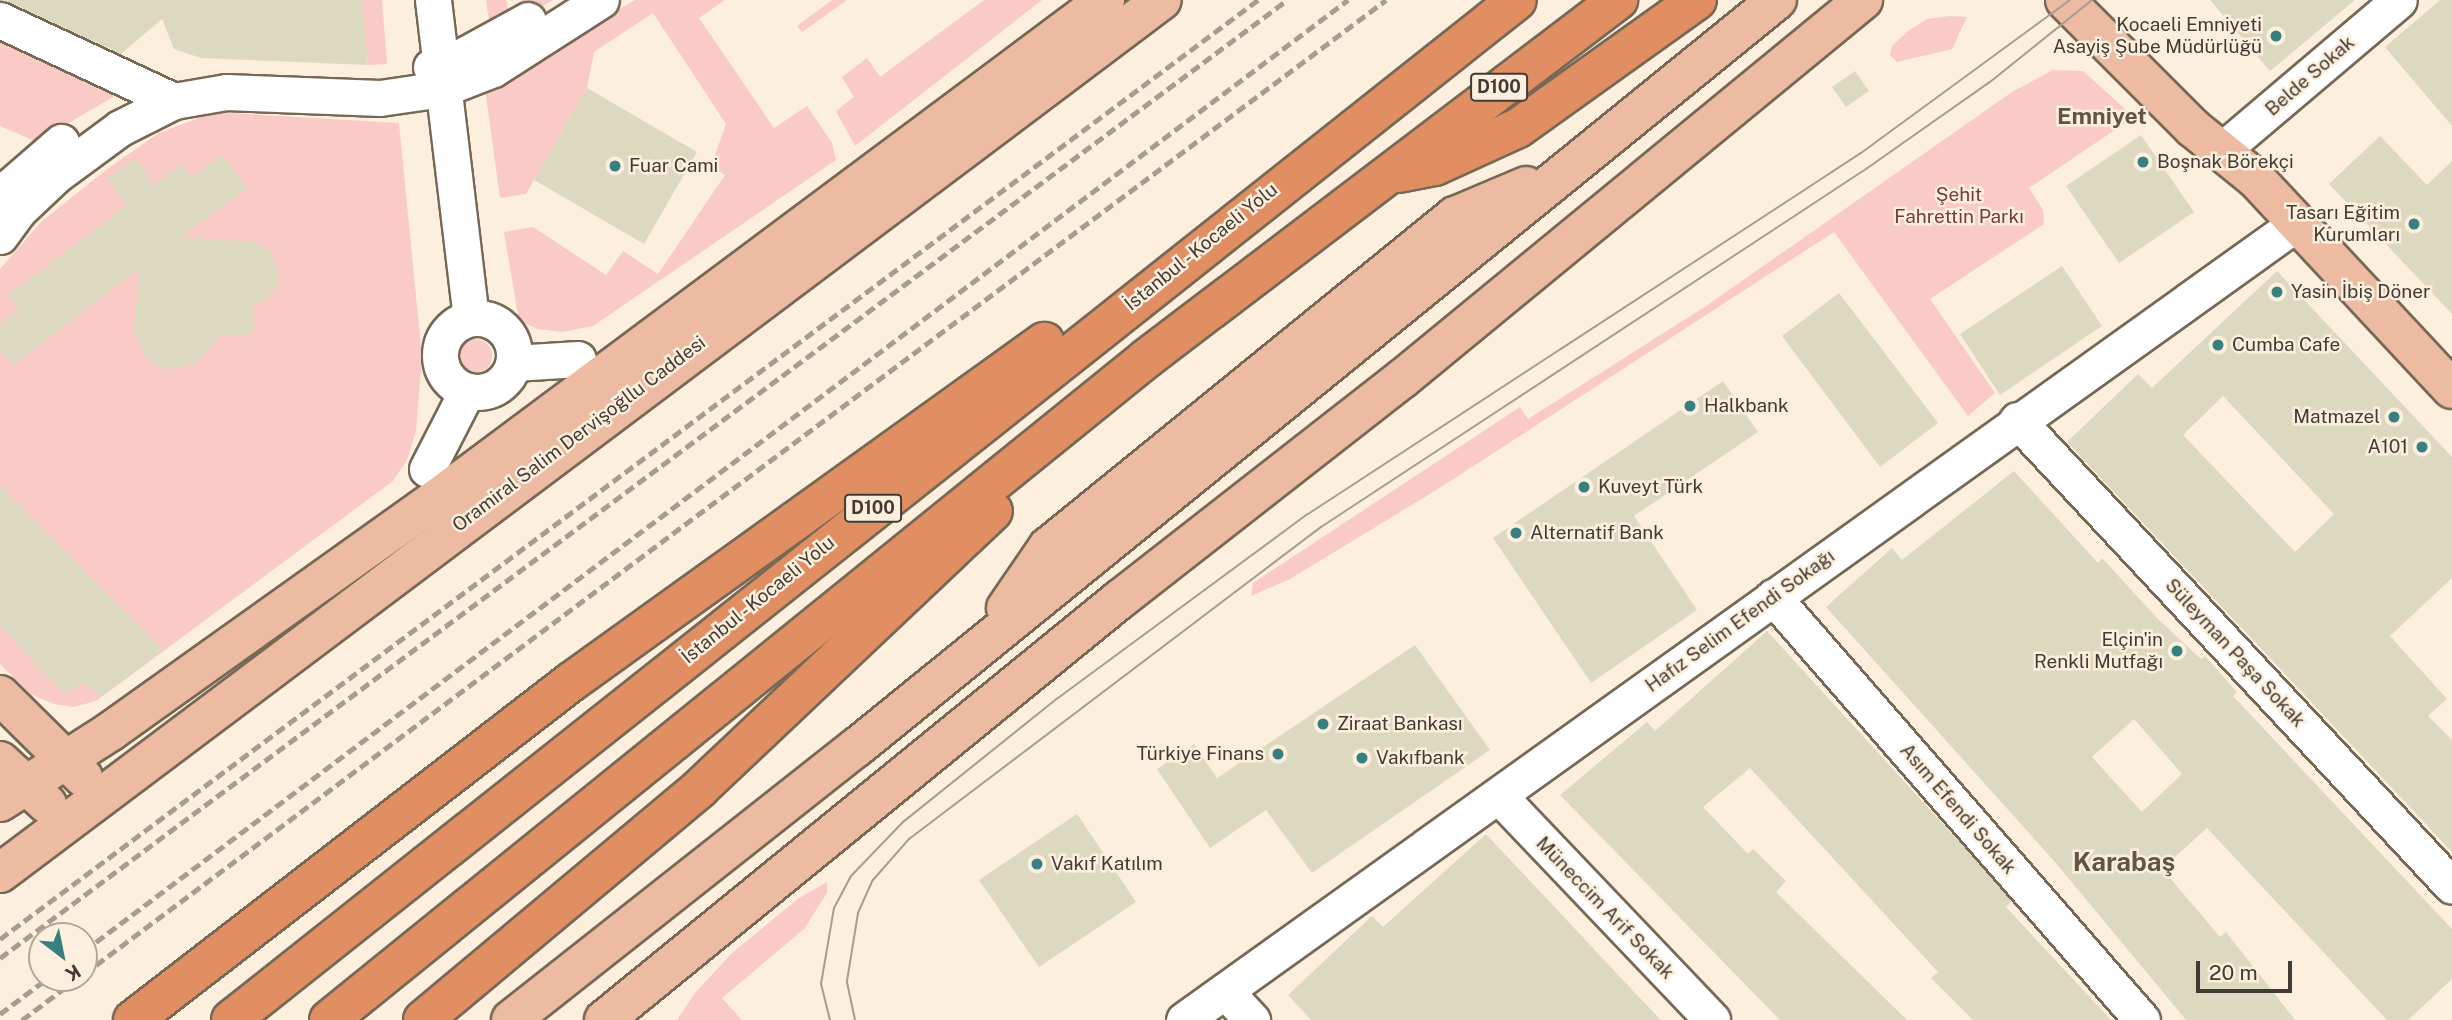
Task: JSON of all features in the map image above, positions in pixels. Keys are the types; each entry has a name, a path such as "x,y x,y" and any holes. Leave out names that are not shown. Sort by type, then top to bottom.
{"highway":[{"name":"İstanbul - Kocaeli Yolu","path":"231,1020 1339,137 1517,0"},
{"name":"D100","path":"330,1020 1147,358 1382,176 1618,0"},
{"path":"1382,176 1435,166 1518,128 1697,0"},
{"path":"133,1020 604,657 955,403 1339,137"},
{"path":"423,1020 700,788 881,621 1147,358"}],"main road":[{"path":"1041,50 1078,0"},
{"name":"Oramiral Salim Dervişoğllu Caddesi","path":"15,795 431,503 1105,0"},
{"name":"Oramiral Salim Dervişoğllu Caddesi","path":"0,873 1162,0"},
{"path":"511,1020 814,782 1777,0"},
{"path":"604,1020 1119,600 1402,379 1863,0"},
{"path":"2069,1 2225,148 2452,389"},
{"path":"0,695 100,796"},
{"path":"0,761 15,795 65,822"},
{"path":"551,1020 772,845 814,782"},
{"path":"648,1020 662,973"}],"street":[{"path":"433,0 471,318"},
{"path":"441,77 561,0"},
{"path":"0,236 18,211 55,176 163,96 174,81 219,71 441,77 494,69 601,0"},
{"name":"Belde Sokak","path":"2225,148 2399,0"},
{"path":"0,20 163,96"},
{"path":"0,195 65,139 163,96"},
{"name":"Hafız Selim Efendi Sokağı","path":"1184,1020 1499,796 2017,420 2297,223"},
{"path":"471,318 483,318 504,329 515,351 514,363 502,384 479,393 467,391 447,377 440,353 449,331 471,318"},
{"path":"514,363 578,359"},
{"path":"427,469 467,391"},
{"name":"Süleyman Paşa Sokak","path":"2017,420 2452,886"},
{"name":"Asım Efendi Sokak","path":"1773,597 2143,1020"},
{"name":"Müneccim Arif Sokak","path":"1499,796 1712,1020"},
{"path":"1225,990 1252,1020"}],"green space":[{"path":"361,0 382,0 387,64 368,65"},
{"path":"486,0 506,0 508,9 523,0 553,0 491,36"},
{"path":"635,0 725,0 699,18 774,128 807,106 832,143 836,160 593,326 562,332 538,329 519,321 504,232 533,227 606,275 623,251 658,274 725,175 711,166 726,124 653,13 594,52 587,88 526,194 500,198 485,89"},
{"path":"832,0 847,0 802,32 797,26"},
{"path":"984,0 1042,0 855,146 836,111 854,97 842,77 867,58 880,77"},
{"path":"1967,17 1952,49 1897,62 1890,55 1892,46 1908,31 1927,19"},
{"path":"0,32 128,88 37,142 0,126"},
{"name":"Şehit Fahrettin Parkı","path":"2053,70 2083,71 2134,117 2029,188 2043,210 2044,224 1930,299 1995,393 1968,416 1834,232 1438,489 1290,579 1251,596 1253,583 1520,407 1528,419 1706,306 2012,92"},
{"path":"214,112 399,123 422,357 416,431 407,460 393,481 96,701 74,707 54,704 30,694 0,664 0,269 41,222 107,169 159,133"},
{"path":"475,339 487,344 492,356 487,368 475,373 463,368 458,356 463,344"},
{"path":"827,882 827,893 804,929 722,998 742,1020 677,1020 695,993 732,953 799,898"}],"building":[{"path":"5,0 362,0 368,65 201,58 174,49 162,19 121,54"},
{"name":"Kocaeli Emniyeti Asayiş Şube Müdürlüğü","path":"2210,0 2355,0 2270,71"},
{"path":"2440,0 2452,0 2452,126 2385,47"},
{"path":"1855,71 1869,91 1846,107 1832,87"},
{"name":"Fuar Cami","path":"587,88 697,152 644,244 534,180"},
{"path":"2141,135 2194,212 2119,263 2066,186"},
{"path":"2380,136 2427,185 2452,161 2452,314 2329,184"},
{"path":"222,154 248,188 181,237 256,242 273,252 280,280 270,296 254,306 254,331 243,337 220,335 195,365 167,369 155,365 144,356 134,331 139,269 12,366 0,350 0,323 19,309 8,295 127,205 107,179 135,158 154,185 181,164 191,177"},
{"path":"2062,266 2102,326 2000,395 1960,334"},
{"path":"2277,271 2452,457 2452,578 2390,636 2447,699 2428,716 2452,740 2452,852 2067,442 2138,374 2152,388","holes":["2223,396 2334,514 2295,552 2183,435"]},
{"path":"1839,293 1938,423 1880,467 1782,336"},
{"path":"1723,381 1758,432 1634,516 1697,610 1591,683 1493,538"},
{"path":"2014,471 2098,563 2102,558 2158,619 2201,659 2205,656 2237,692 2233,696 2452,929 2452,979 2408,1020 2387,1020 2207,828 2166,865 2169,868 2165,872 2220,937 2226,932 2295,1020 2186,1020 2055,862 1826,607 1892,548 1902,560","holes":["2134,719 2182,774 2142,812 2092,757"]},
{"path":"0,485 163,651 101,697 84,684 65,694 0,627"},
{"path":"1767,631 1984,869 2012,901 2006,907 2111,1020 1973,1020 1931,978 1938,972 1750,768 1703,807 1748,854 1753,849 1786,881 1776,892 1907,1020 1780,1020 1560,795 1647,722 1655,731"},
{"name":"Vakıfbank","path":"1415,645 1490,750 1312,873 1266,810 1210,848 1157,769 1194,744 1217,778"},
{"path":"1077,814 1136,902 1039,967 979,880"},
{"path":"1486,834 1661,1020 1311,1020 1288,995 1372,916 1383,927"}],"tram line":[{"path":"830,1020 821,984 834,908 851,876 903,822 1058,698 1308,514 1861,153 2070,0"},
{"path":"855,1020 847,981 858,913 873,880 909,839 1321,527 1866,169 1990,82 2092,0"}],"railway":[{"path":"0,939 1258,0"},
{"path":"0,958 1287,0"},
{"path":"98,940 1348,0"},
{"path":"98,964 1386,0"},
{"path":"0,1014 29,992"},
{"path":"22,1020 59,992"}],"place":[{"name":"Kocaeli Emniyeti Asayiş Şube Müdürlüğü","path":"2276,36"},
{"name":"Boşnak Börekçi","path":"2143,162"},
{"name":"Fuar Cami","path":"615,166"},
{"name":"Tasarı Eğitim Kurumları","path":"2414,224"},
{"name":"Yasin İbiş Döner","path":"2277,292"},
{"name":"Cumba Cafe","path":"2218,345"},
{"name":"Halkbank","path":"1690,406"},
{"name":"Matmazel","path":"2394,417"},
{"name":"A101","path":"2422,447"},
{"name":"Kuveyt Türk","path":"1584,487"},
{"name":"Alternatif Bank","path":"1516,533"},
{"name":"Elçin'in Renkli Mutfağı","path":"2177,651"},
{"name":"Ziraat Bankası","path":"1323,724"},
{"name":"Türkiye Finans","path":"1278,754"},
{"name":"Vakıfbank","path":"1362,758"},
{"name":"Vakıf Katılım","path":"1037,864"}],"district":[{"name":"Emniyet","path":"2102,116"},
{"name":"Karabaş","path":"2124,862"}]}
